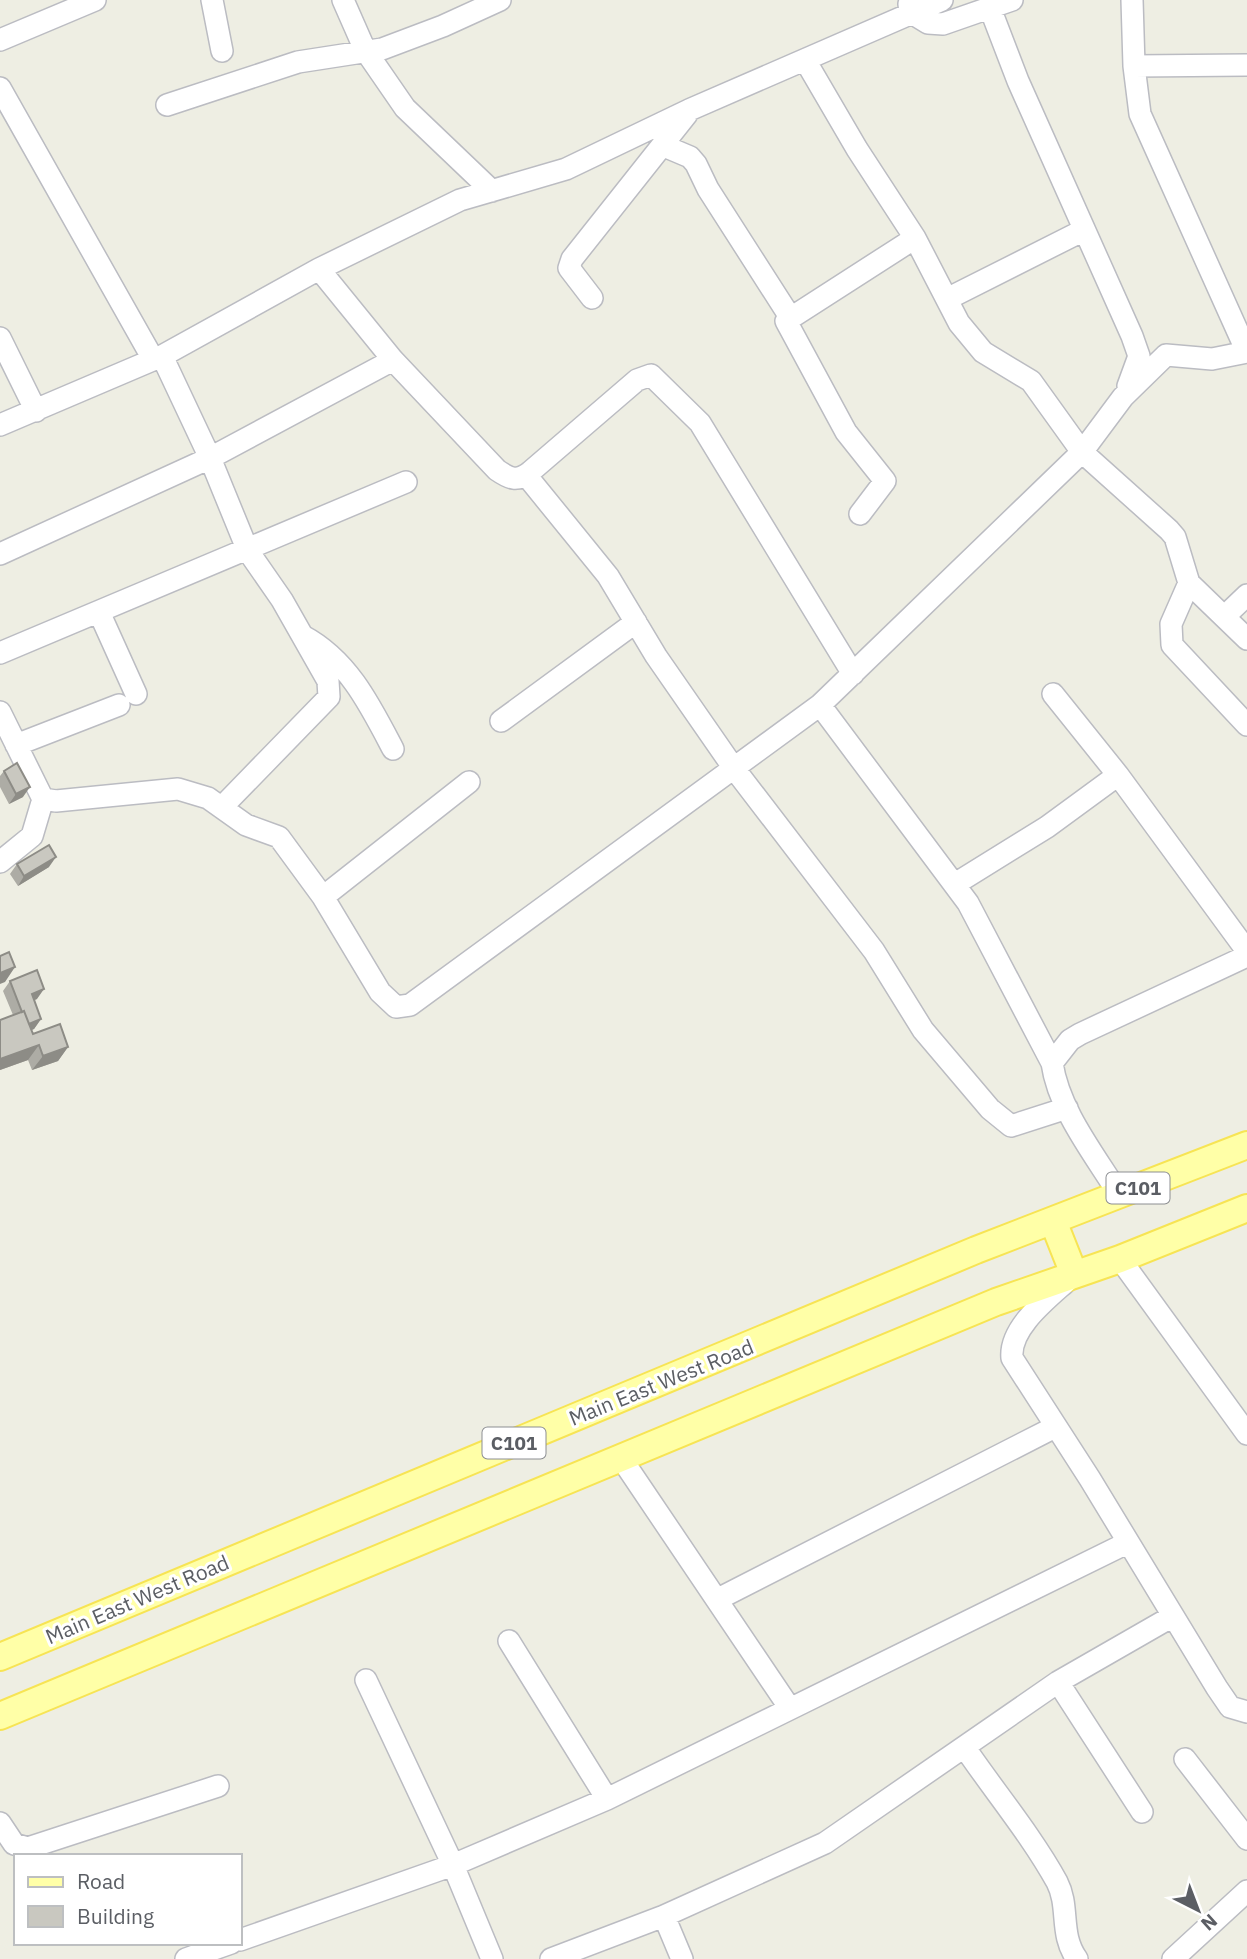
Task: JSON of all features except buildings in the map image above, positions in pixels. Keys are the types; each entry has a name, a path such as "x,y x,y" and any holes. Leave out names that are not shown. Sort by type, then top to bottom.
{"main road":[{"name":"Main East West Road","path":"0,1657 976,1250 1247,1145"},
{"name":"C101","path":"0,1716 996,1302 1119,1259 1247,1208"},
{"path":"1054,1221 1074,1274"}],"street":[{"path":"0,40 95,0"},
{"path":"212,0 222,51"},
{"path":"343,0 365,50 405,108 492,191"},
{"path":"167,105 298,62 382,49 443,26 500,0"},
{"path":"0,425 157,358 319,269 460,201 566,169 689,110 805,60 909,6 942,0"},
{"path":"909,6 928,23 943,24 1012,0"},
{"path":"0,712 12,753 43,799 56,801 178,789 208,798 260,833 279,837 323,897 380,992 396,1007 410,1005 820,705 1082,452 1123,397 1166,355 1212,359 1247,352 1140,114 1134,66 1132,0"},
{"path":"990,8 1018,82 1139,356 1123,397"},
{"path":"805,60 857,149 915,238 959,323 983,352 1031,381 1082,452 1175,537 1189,583 1247,639"},
{"path":"1134,66 1245,69"},
{"path":"0,88 157,358 210,458 248,551 282,600 328,681 329,698 222,807"},
{"path":"592,298 569,268 572,259 664,146 689,110"},
{"path":"664,146 690,157 696,164 708,189 789,317"},
{"path":"947,299 1084,229"},
{"path":"860,514 879,492 884,478 846,432 821,392 786,325 789,317 832,294 915,238"},
{"path":"319,269 393,360 497,470 514,480 526,475 637,380 651,375 700,423 853,674"},
{"path":"0,338 36,411"},
{"path":"0,554 210,458 393,360"},
{"path":"526,475 580,537 733,767 874,951 923,1030 1002,1121 1011,1126 1067,1108"},
{"path":"0,653 248,551 405,482"},
{"path":"1189,583 1171,624 1172,645 1247,725"},
{"path":"1225,616 1247,595"},
{"path":"12,753 128,699 99,612"},
{"path":"501,721 636,622"},
{"path":"301,635 324,647 344,667 393,749"},
{"path":"1052,1063 1070,1040 1080,1034 1247,953 1118,775 1053,694"},
{"path":"820,705 955,884 990,943 1052,1063 1055,1079 1067,1108 1120,1196"},
{"path":"955,884 1047,827 1118,775"},
{"path":"323,897 469,782"},
{"path":"0,862 32,836 43,799"},
{"path":"1119,1259 1239,1414 1247,1434"},
{"path":"1074,1274 1040,1307 1011,1347 1012,1359 1090,1479 1230,1707 1247,1712"},
{"path":"718,1599 1055,1427"},
{"path":"621,1458 789,1707"},
{"path":"242,1939 453,1865 607,1799 789,1707 1127,1543"},
{"path":"551,1959 664,1916 825,1843 1058,1682 1173,1616"},
{"path":"509,1641 607,1799"},
{"path":"366,1680 453,1865 492,1959"},
{"path":"1058,1682 1142,1812"},
{"path":"965,1748 1057,1883 1064,1912 1066,1940 1077,1959"},
{"path":"1185,1759 1247,1839"},
{"path":"0,1822 14,1844 28,1848 218,1786"},
{"path":"1173,1959 1247,1891"},
{"path":"664,1916 682,1959"},
{"path":"186,1959 225,1945"}]}
